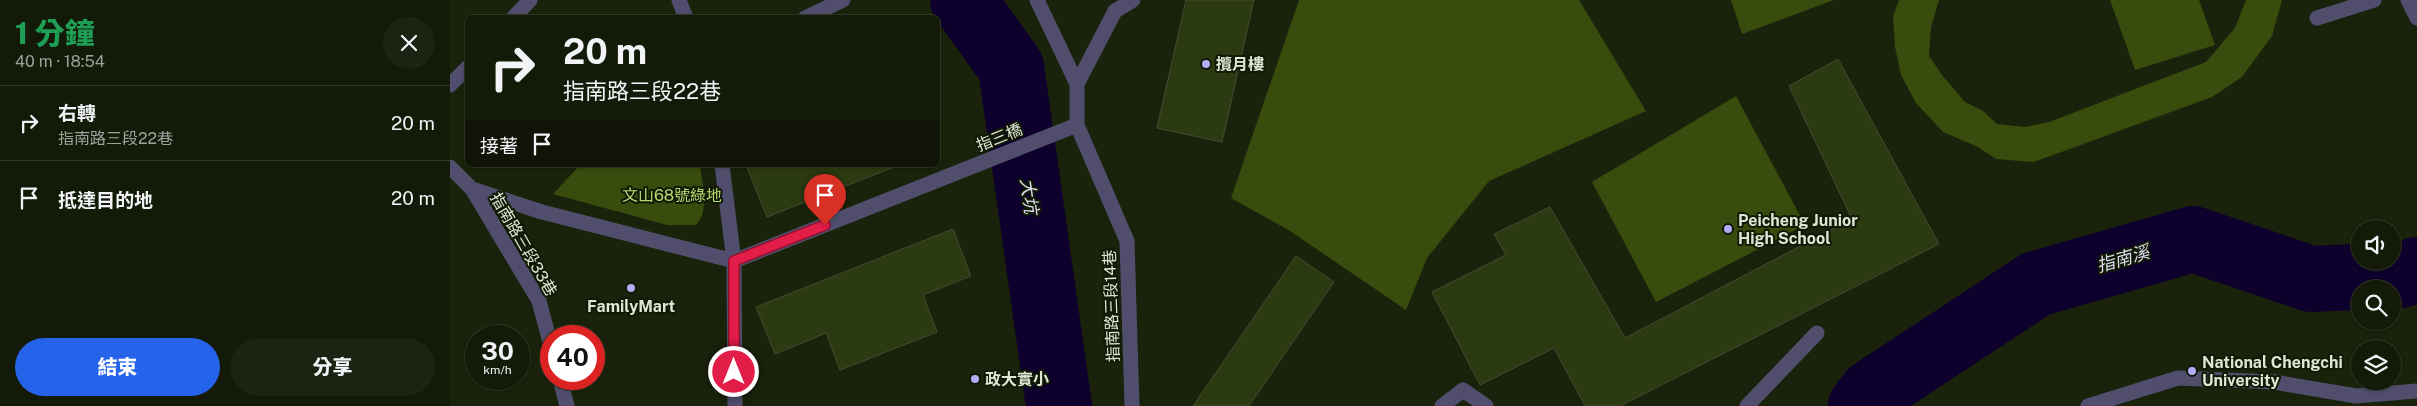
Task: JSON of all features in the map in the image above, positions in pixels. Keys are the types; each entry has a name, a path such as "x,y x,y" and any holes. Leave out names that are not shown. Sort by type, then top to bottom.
{"street":[{"path":"516,15 530,0"},
{"path":"679,0 685,15"},
{"path":"811,15 842,0"},
{"path":"1037,0 1046,15 1077,84 1077,125"},
{"path":"1077,84 1115,12 1133,0"},
{"path":"2318,18 2374,0"},
{"path":"2408,0 2417,18"},
{"path":"450,85 465,69"},
{"name":"指三橋","path":"734,261 1077,125"},
{"name":"指南路三段14巷","path":"1077,125 1127,241 1132,406"},
{"path":"722,167 734,261 735,406"},
{"path":"450,168 472,189 542,212 734,261"},
{"name":"指南路三段33巷","path":"472,189 539,300 546,325"},
{"path":"1747,406 1817,333"},
{"path":"2088,406 2178,378 2274,382 2356,396 2417,391"},
{"path":"563,390 568,406"},
{"path":"1442,406 1463,390 1486,406"}],"green space":[{"path":"1299,0 1579,0 1646,111 1489,181 1427,258 1406,310 1290,231 1231,198"},
{"path":"1731,0 1834,0 1742,34"},
{"path":"1899,0 1939,0 1931,27 1929,56 1965,102 1983,111 1997,124 2025,127 2049,122 2206,62 2235,28 2246,0 2282,0 2272,36 2242,77 2212,97 2034,162 1996,159 1978,147 1943,132 1916,103 1901,75 1895,47 1893,16"},
{"path":"2110,0 2199,0 2215,45 2135,70"},
{"path":"1736,96 1805,225 1656,302 1592,182"},
{"name":"文山68號綠地","path":"578,167 700,167 704,204 703,212 696,225 667,225 553,194"}],"building":[{"name":"攬月樓","path":"1186,0 1254,0 1222,142 1157,128"},
{"path":"1838,59 1939,244 1620,406 1585,406 1554,348 1480,385 1432,292 1506,255 1494,234 1550,207 1625,338 1852,219 1789,86"},
{"path":"747,167 894,167 767,217"},
{"path":"953,229 971,276 923,295 937,332 840,370 826,333 775,354 756,307"},
{"path":"1296,256 1334,282 1249,406 1193,406"}],"waterway":[{"name":"大坑","path":"963,0 1011,67 1059,406"},
{"name":"指南溪","path":"1861,406 1872,392 2036,284 2193,239 2311,279 2401,275 2417,270"}],"place":[{"name":"攬月樓","path":"1206,64"},
{"name":"Peicheng Junior High School","path":"1728,229"},
{"name":"FamilyMart","path":"631,288"},
{"name":"National Chengchi University","path":"2192,371"},
{"name":"政大實小","path":"975,379"}],"route":[{"path":"734,372 734,261 825,225"}]}
